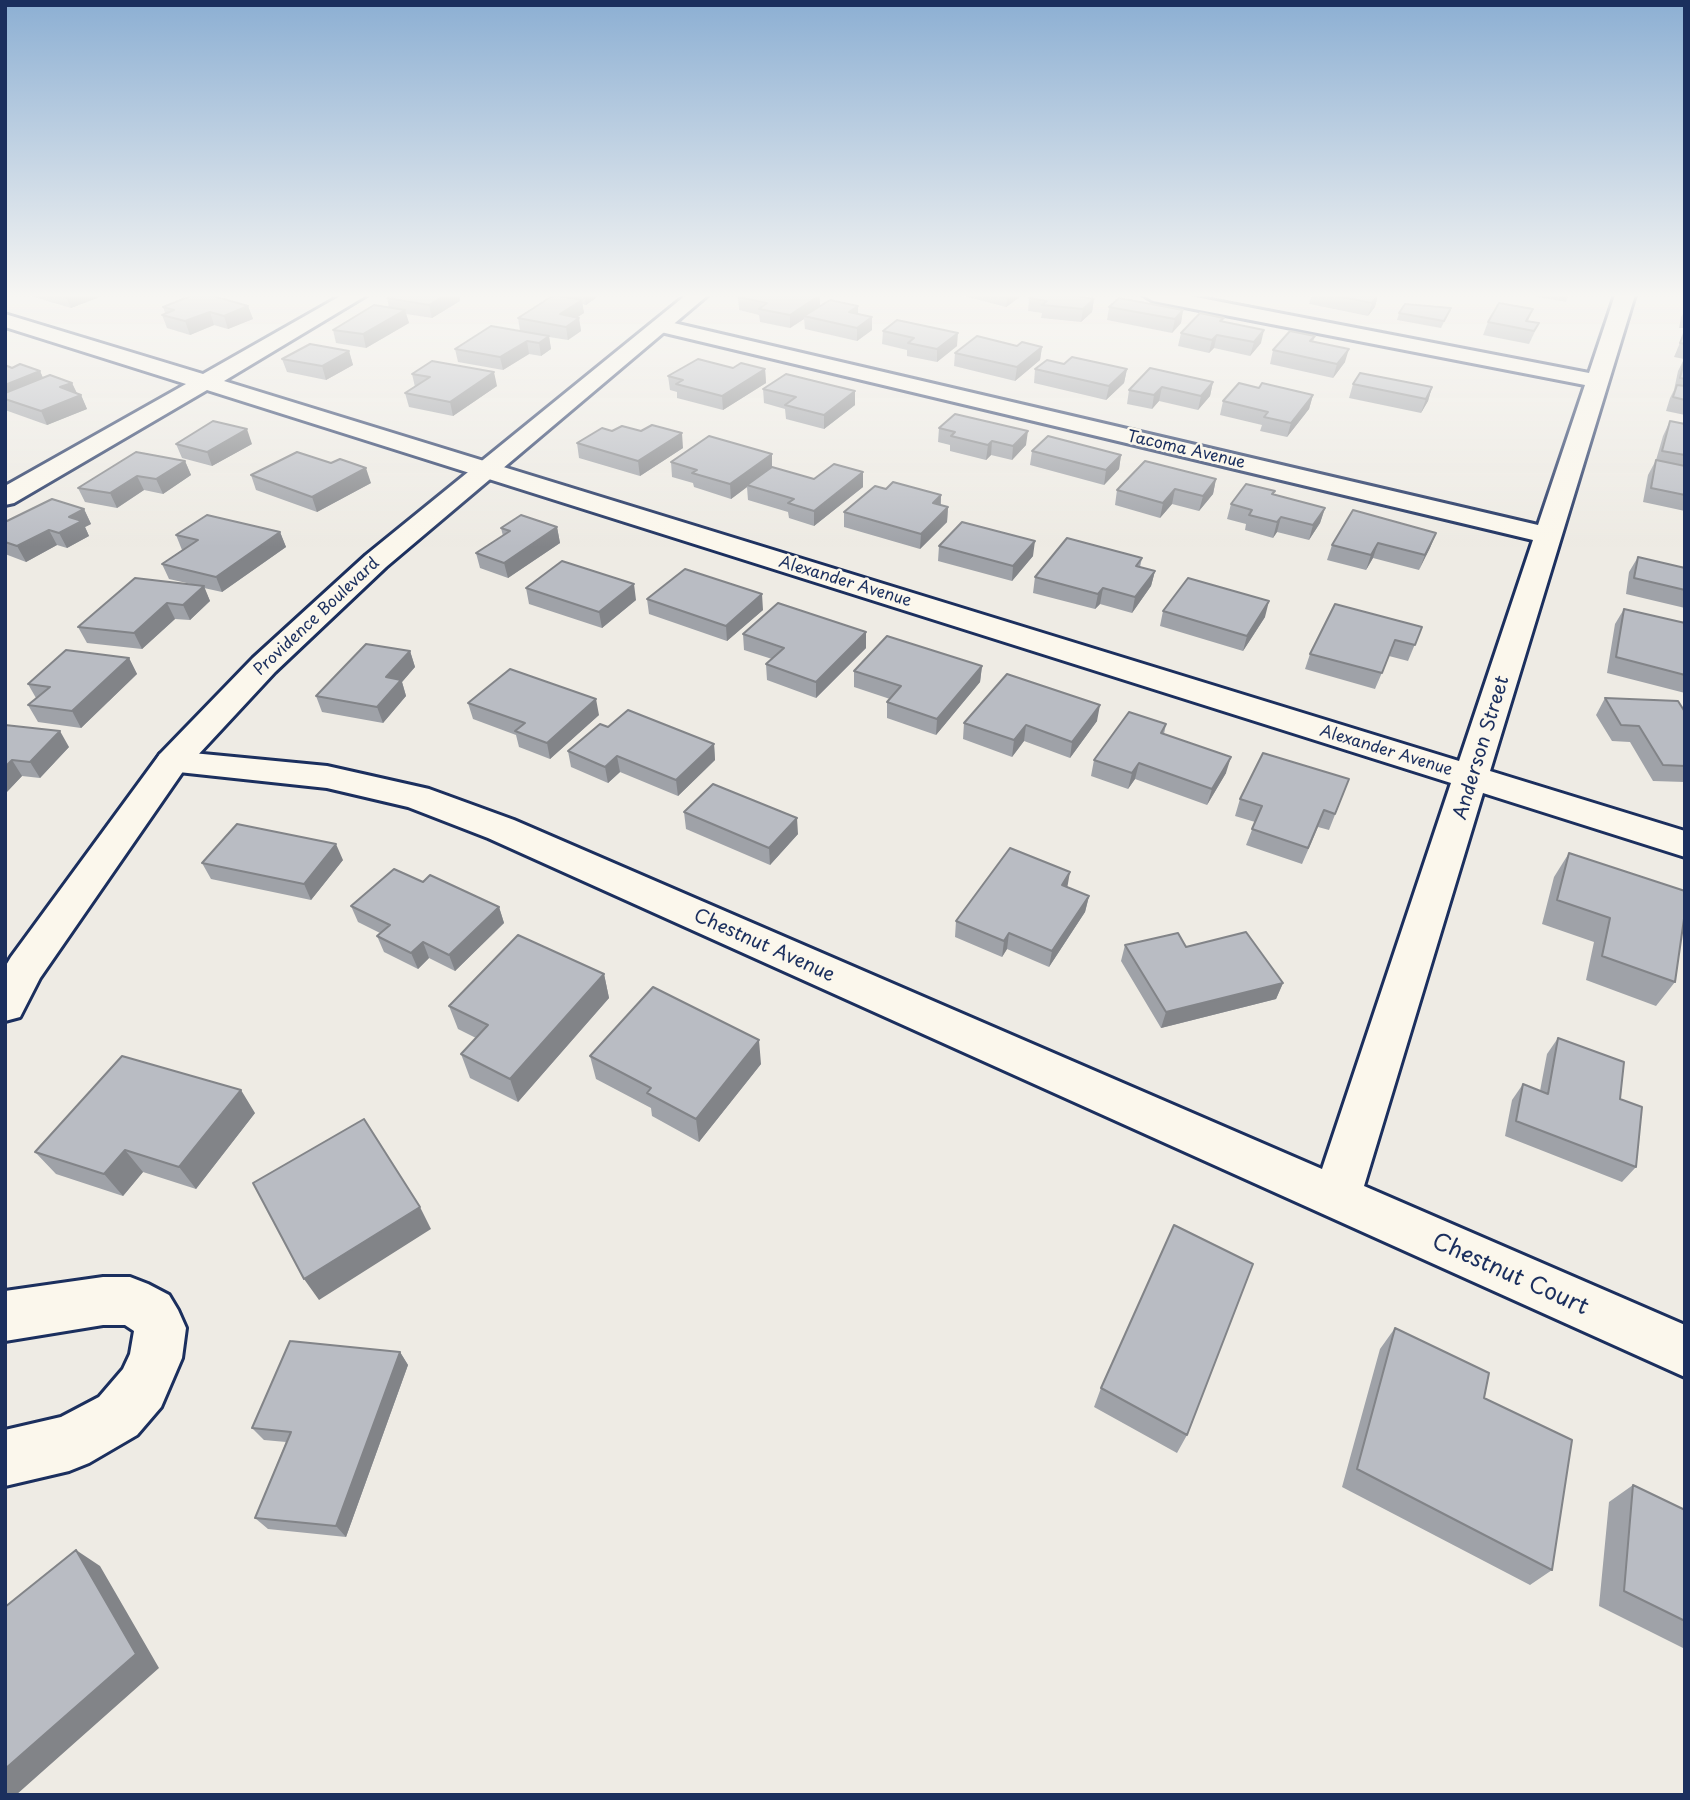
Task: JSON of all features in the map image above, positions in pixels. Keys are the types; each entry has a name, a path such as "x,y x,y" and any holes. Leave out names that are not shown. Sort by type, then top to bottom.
{"street":[{"name":"Alexander Avenue","path":"189,379 1685,844"},
{"path":"5,497 209,379"},
{"name":"Providence Boulevard","path":"5,1004 25,968 172,762 264,665 376,561 595,379"},
{"name":"Tacoma Avenue","path":"886,379 1547,535"},
{"path":"1588,379 1598,381"},
{"name":"Anderson Street","path":"1336,1199 1598,381"},
{"name":"Chestnut Avenue","path":"172,762 327,777 416,797 501,829 1336,1199"},
{"name":"Chestnut Court","path":"1336,1199 1685,1351"},
{"path":"5,1316 103,1301 130,1301 151,1312 160,1328 156,1358 142,1388 118,1416 69,1443 5,1458"}],"building":[{"path":"5,379 20,379 5,385"},
{"path":"40,379 61,379 72,383 60,387 81,395 41,411 5,399 5,393"},
{"path":"427,379 484,379 450,402 405,393"},
{"path":"679,379 749,379 722,396 676,384 683,380"},
{"path":"778,379 806,379 855,391 824,415 785,405 796,397 763,389"},
{"path":"1079,379 1116,379 1109,386"},
{"path":"1140,379 1200,379 1213,382 1201,396 1162,387 1154,395 1129,390"},
{"path":"1356,379 1391,379 1432,387 1426,399 1353,384"},
{"path":"1239,383 1259,388 1262,383 1313,395 1291,423 1264,417 1268,412 1223,401"},
{"path":"1677,385 1685,386 1685,400 1673,397"},
{"path":"955,414 1028,431 1013,446 992,441 988,445 951,436 955,432 939,428"},
{"path":"213,421 247,429 207,452 176,444"},
{"path":"1670,421 1685,424 1685,455 1662,451"},
{"path":"652,425 682,433 638,461 577,443 602,428 612,431 622,426 641,431"},
{"path":"709,436 772,454 730,484 692,473 697,470 671,462"},
{"path":"1048,436 1121,455 1106,470 1032,451"},
{"path":"136,452 185,461 156,479 137,476 110,493 78,488"},
{"path":"297,452 331,463 340,459 366,468 312,497 251,475"},
{"path":"1656,460 1685,466 1685,495 1651,488"},
{"path":"1145,461 1216,479 1203,496 1175,489 1163,503 1117,490"},
{"path":"834,464 863,472 814,511 788,503 794,499 747,485 772,467 814,479"},
{"path":"893,482 941,495 933,503 948,507 921,534 844,512 875,486 886,489"},
{"path":"1246,484 1325,508 1313,525 1281,517 1277,522 1249,515 1252,510 1231,504"},
{"path":"52,499 84,509 69,517 82,521 59,533 49,530 17,546 5,542 5,522"},
{"path":"1353,510 1436,533 1425,555 1378,543 1371,555 1332,545"},
{"path":"207,515 280,532 216,577 162,564 198,540 176,535"},
{"path":"521,515 557,527 504,563 476,553 510,531 501,528"},
{"path":"962,522 1035,541 1013,566 939,546"},
{"path":"1067,538 1142,558 1136,566 1155,571 1135,597 1103,588 1098,594 1035,577"},
{"path":"1638,557 1685,568 1685,590 1634,578"},
{"path":"562,561 634,584 599,612 526,588"},
{"path":"685,569 762,594 726,626 647,599"},
{"path":"135,578 204,586 183,605 167,603 134,633 78,627"},
{"path":"1188,578 1269,601 1247,636 1163,611"},
{"path":"778,603 866,632 816,682 766,664 784,648 743,634"},
{"path":"1335,604 1422,627 1415,645 1395,640 1382,673 1310,654"},
{"path":"1624,609 1685,623 1685,675 1616,657"},
{"path":"887,636 982,666 937,719 887,702 901,686 854,671"},
{"path":"366,644 410,651 386,677 401,680 377,707 316,696"},
{"path":"66,650 129,658 72,711 28,705 50,687 28,684"},
{"path":"510,669 596,699 547,743 515,731 525,723 468,703"},
{"path":"1007,674 1100,705 1072,742 1026,725 1014,740 964,723"},
{"path":"1605,698 1678,701 1685,712 1685,766 1663,765 1639,726 1621,725"},
{"path":"628,710 714,744 676,780 617,756 605,767 568,751 600,724 608,727"},
{"path":"1129,712 1166,724 1161,733 1231,757 1212,789 1139,763 1132,773 1094,760"},
{"path":"5,725 60,731 30,762 12,760 5,767"},
{"path":"1263,753 1349,779 1335,814 1324,810 1308,848 1252,829 1262,806 1240,799"},
{"path":"713,784 797,818 769,848 684,812"},
{"path":"237,824 336,844 304,884 202,863"},
{"path":"1010,848 1070,872 1062,885 1089,896 1052,951 1009,933 1004,941 956,921"},
{"path":"1569,853 1685,891 1685,912 1675,982 1602,956 1610,918 1557,900"},
{"path":"394,869 423,882 430,875 499,907 449,955 423,942 411,953 377,936 390,925 351,906"},
{"path":"1246,932 1283,983 1166,1012 1125,945 1178,933 1186,947"},
{"path":"518,935 604,974 510,1079 461,1054 488,1025 449,1006"},
{"path":"653,987 759,1040 696,1119 647,1093 651,1088 590,1056"},
{"path":"1558,1038 1624,1062 1620,1099 1642,1107 1636,1167 1516,1121 1523,1084 1548,1094"},
{"path":"122,1056 241,1090 179,1167 125,1150 104,1174 35,1152"},
{"path":"364,1119 420,1207 304,1279 253,1183"},
{"path":"1174,1225 1253,1264 1187,1435 1101,1388"},
{"path":"1395,1328 1489,1373 1484,1398 1572,1440 1552,1570 1357,1469"},
{"path":"290,1341 400,1352 336,1526 255,1518 291,1432 252,1428"},
{"path":"1633,1485 1685,1510 1685,1621 1624,1591"},
{"path":"76,1550 136,1654 5,1769 5,1607"}]}
